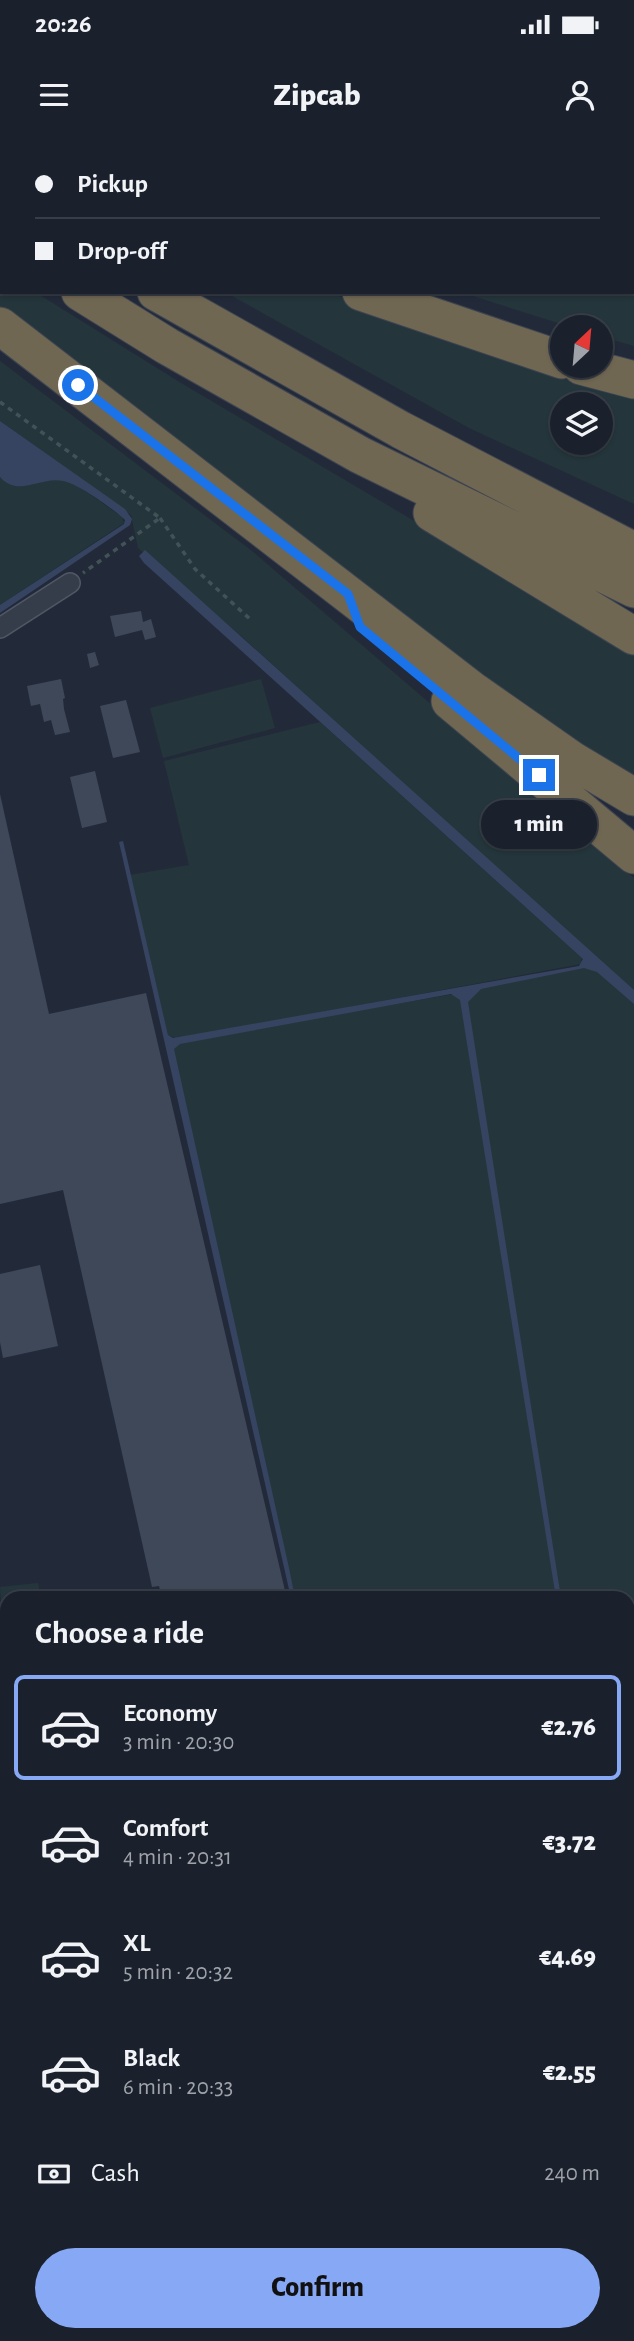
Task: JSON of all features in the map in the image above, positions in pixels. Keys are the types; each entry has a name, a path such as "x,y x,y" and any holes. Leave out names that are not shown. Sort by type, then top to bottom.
{"highway":[{"path":"83,294 167,346 360,455 634,589"},
{"path":"160,294 390,424 634,551"},
{"path":"366,294 550,356"},
{"path":"0,326 472,690 572,760 634,797"},
{"path":"613,374 634,380"},
{"path":"360,455 429,511 634,636"},
{"path":"511,487 634,528"},
{"path":"348,594 360,627 634,855"}],"street":[{"path":"0,628 70,583"}],"path":[{"path":"0,402 160,518 195,569 251,620"},
{"path":"70,583 160,518"}],"shaded area":[{"path":"0,294 38,294 181,383 634,651 634,784 493,689 0,307"},
{"path":"229,294 332,294 550,363 550,378 599,378 634,389 634,504 469,428"},
{"path":"466,294 634,294 634,346 613,340 613,315 550,315 550,320"},
{"path":"0,361 252,551 634,878 634,1591 292,1591 168,1042 461,993 601,962 241,636 138,548 131,515 0,421"},
{"path":"0,477 7,482 23,485 48,480 65,481 94,497 122,517 124,523 0,605"},
{"path":"261,679 275,728 163,758 150,708"},
{"path":"320,722 582,958 581,964 178,1039 168,1035 130,875 189,865 164,761"},
{"path":"38,1583 40,1591 0,1591 0,1587"}],"water":[{"path":"0,421 125,509 132,519 130,525 0,613 0,605 124,524 125,520 96,498 63,481 22,486 7,483 0,477"},
{"path":"145,550 634,990 634,1004 597,972 584,968 481,989 468,1002 560,1591 555,1591 460,1000 451,994 180,1044 174,1049 289,1568 294,1591 289,1591 119,842 123,841 168,1035 173,1038 579,966 583,959 139,556"}],"building":[{"path":"141,611 143,622 151,619 156,637 145,640 142,630 115,637 110,616"},
{"path":"95,652 99,665 90,668 87,654"},
{"path":"61,679 70,732 55,735 51,720 44,722 40,704 31,706 27,686"},
{"path":"126,700 140,752 113,758 100,706"},
{"path":"95,771 107,822 82,828 70,777"},
{"path":"0,794 49,1014 146,993 285,1591 160,1591 159,1586 152,1587 63,1190 0,1204"},
{"path":"40,1265 58,1346 3,1358 0,1342 0,1274"}],"route":[{"path":"78,385 348,594 360,627 539,775"}]}
